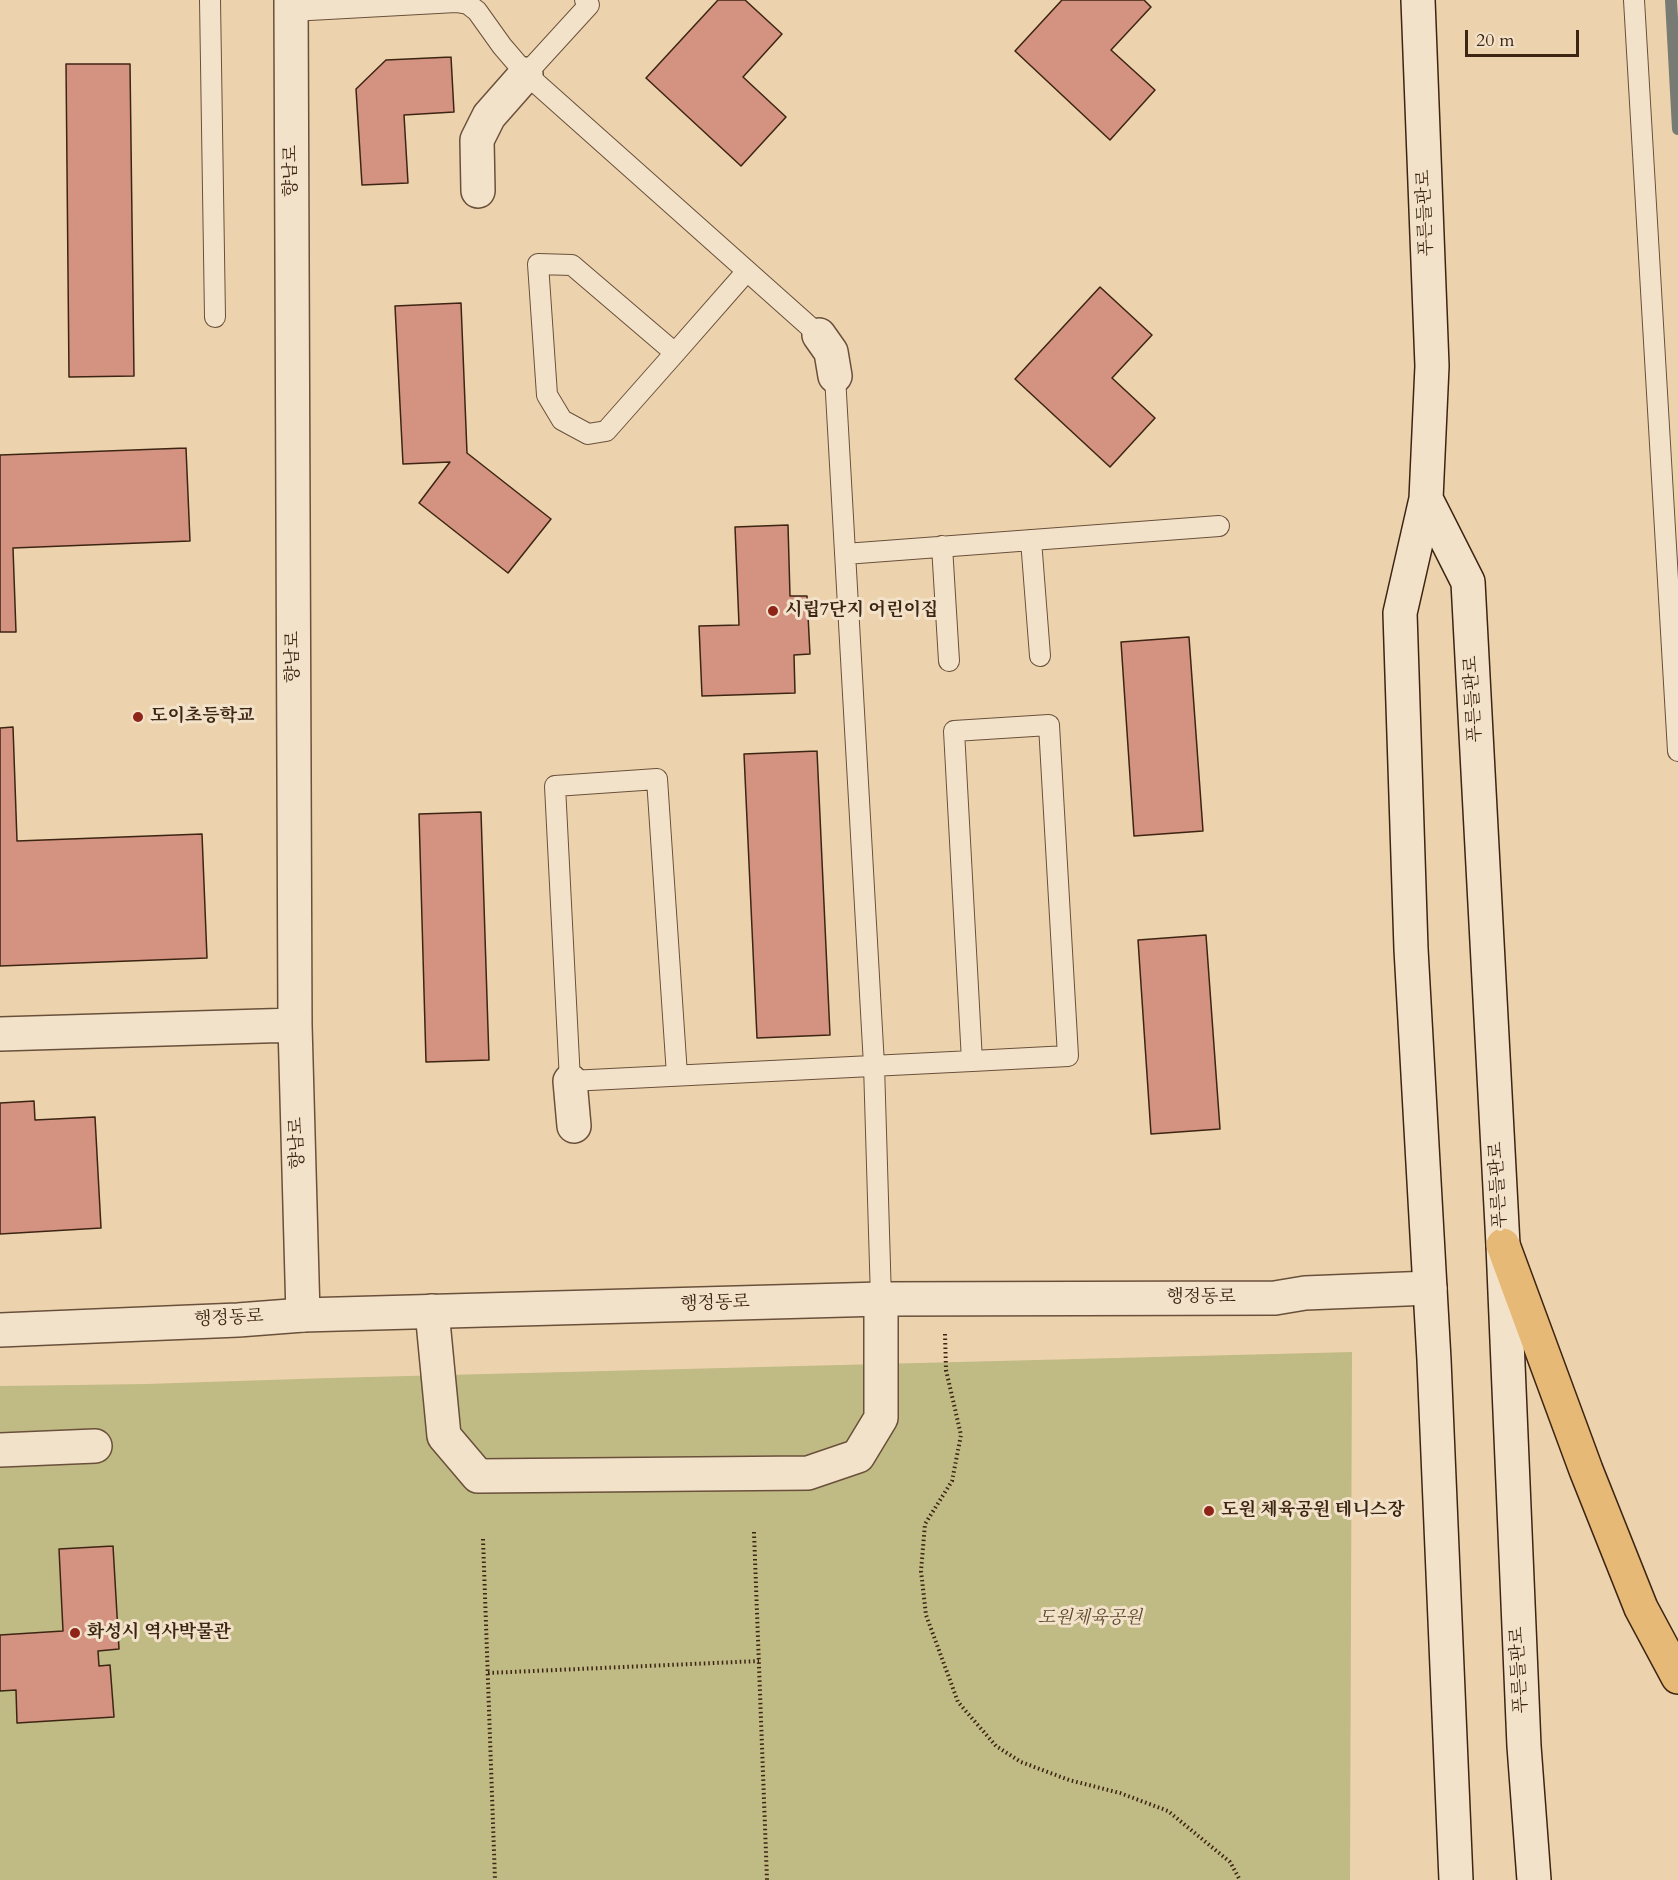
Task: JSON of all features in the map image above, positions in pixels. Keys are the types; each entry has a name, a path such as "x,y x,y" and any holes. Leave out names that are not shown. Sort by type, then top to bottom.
{"highway":[{"path":"1503,1245 1586,1470 1641,1608 1678,1677"}],"street":[{"name":"푸른들판로","path":"1418,0 1432,366 1426,499 1400,614 1411,948 1430,1288 1456,1880"},
{"name":"향남로","path":"291,6 295,1024 303,1315"},
{"path":"478,191 477,140 489,116 526,74"},
{"path":"819,335 831,352 835,376"},
{"name":"푸른들판로","path":"1426,499 1468,582 1503,1245 1523,1735 1534,1880"},
{"path":"0,1034 295,1024"},
{"path":"570,1081 574,1126"},
{"name":"행정동로","path":"0,1331 303,1315 432,1311 881,1299 1275,1298 1305,1293 1430,1288"},
{"path":"432,1311 444,1436 478,1476 808,1473 858,1456 881,1418 881,1299"},
{"path":"0,1450 95,1446"}],"lane":[{"path":"210,0 215,317"},
{"path":"1634,0 1678,752"},
{"path":"291,6 456,2 468,4 477,11 526,74 819,335"},
{"path":"526,74 589,2"},
{"path":"675,352 572,265 538,264 548,395 562,420 588,434 606,431 747,271"},
{"path":"835,376 874,1065 881,1299"},
{"path":"845,554 1219,526"},
{"path":"1031,540 1040,656"},
{"path":"942,546 950,661"},
{"path":"676,1075 657,779 555,786 570,1081 874,1065 972,1061 1068,1056 1049,724 954,731 972,1061"}],"path":[{"path":"946,1370 961,1435 952,1481 925,1524 921,1570 926,1615 958,1702 996,1746 1022,1762 1069,1780 1120,1793 1168,1811 1230,1862 1240,1880"},
{"path":"754,1532 767,1880"},
{"path":"483,1539 495,1880"},
{"path":"488,1673 759,1661"}],"green space":[{"name":"도원체육공원","path":"1352,1352 1350,1880 0,1880 0,1386"}],"building":[{"path":"718,0 745,0 782,34 743,77 786,117 741,166 646,78"},
{"path":"1062,0 1144,0 1151,7 1111,50 1155,90 1110,140 1015,51"},
{"path":"451,57 454,112 404,115 408,183 362,185 356,89 386,60"},
{"path":"66,64 130,64 134,376 69,377"},
{"path":"1100,287 1152,335 1112,378 1155,418 1110,467 1015,379"},
{"path":"461,303 467,453 551,519 508,573 419,503 450,462 403,464 395,306"},
{"path":"186,448 190,541 13,548 16,632 0,632 0,455"},
{"name":"시립7단지 어린이집","path":"788,525 790,596 807,596 810,654 794,655 795,693 702,696 699,626 739,625 735,527"},
{"path":"1189,637 1203,831 1134,836 1121,642"},
{"path":"13,727 17,841 202,834 207,958 0,966 0,728"},
{"path":"817,751 830,1035 757,1038 744,754"},
{"path":"481,812 489,1060 426,1062 419,814"},
{"path":"1206,935 1220,1129 1151,1134 1138,940"},
{"path":"34,1101 35,1120 95,1117 101,1228 0,1234 0,1103"},
{"name":"화성시 역사박물관","path":"113,1546 119,1649 98,1651 99,1666 110,1665 114,1717 17,1723 16,1690 0,1691 0,1635 63,1631 59,1549"}],"waterway":[{"path":"1671,0 1678,129"}],"place":[{"name":"시립7단지 어린이집","path":"773,611"},
{"name":"도이초등학교","path":"138,717"},
{"name":"도원 체육공원 테니스장","path":"1209,1511"},
{"name":"화성시 역사박물관","path":"75,1633"}]}
